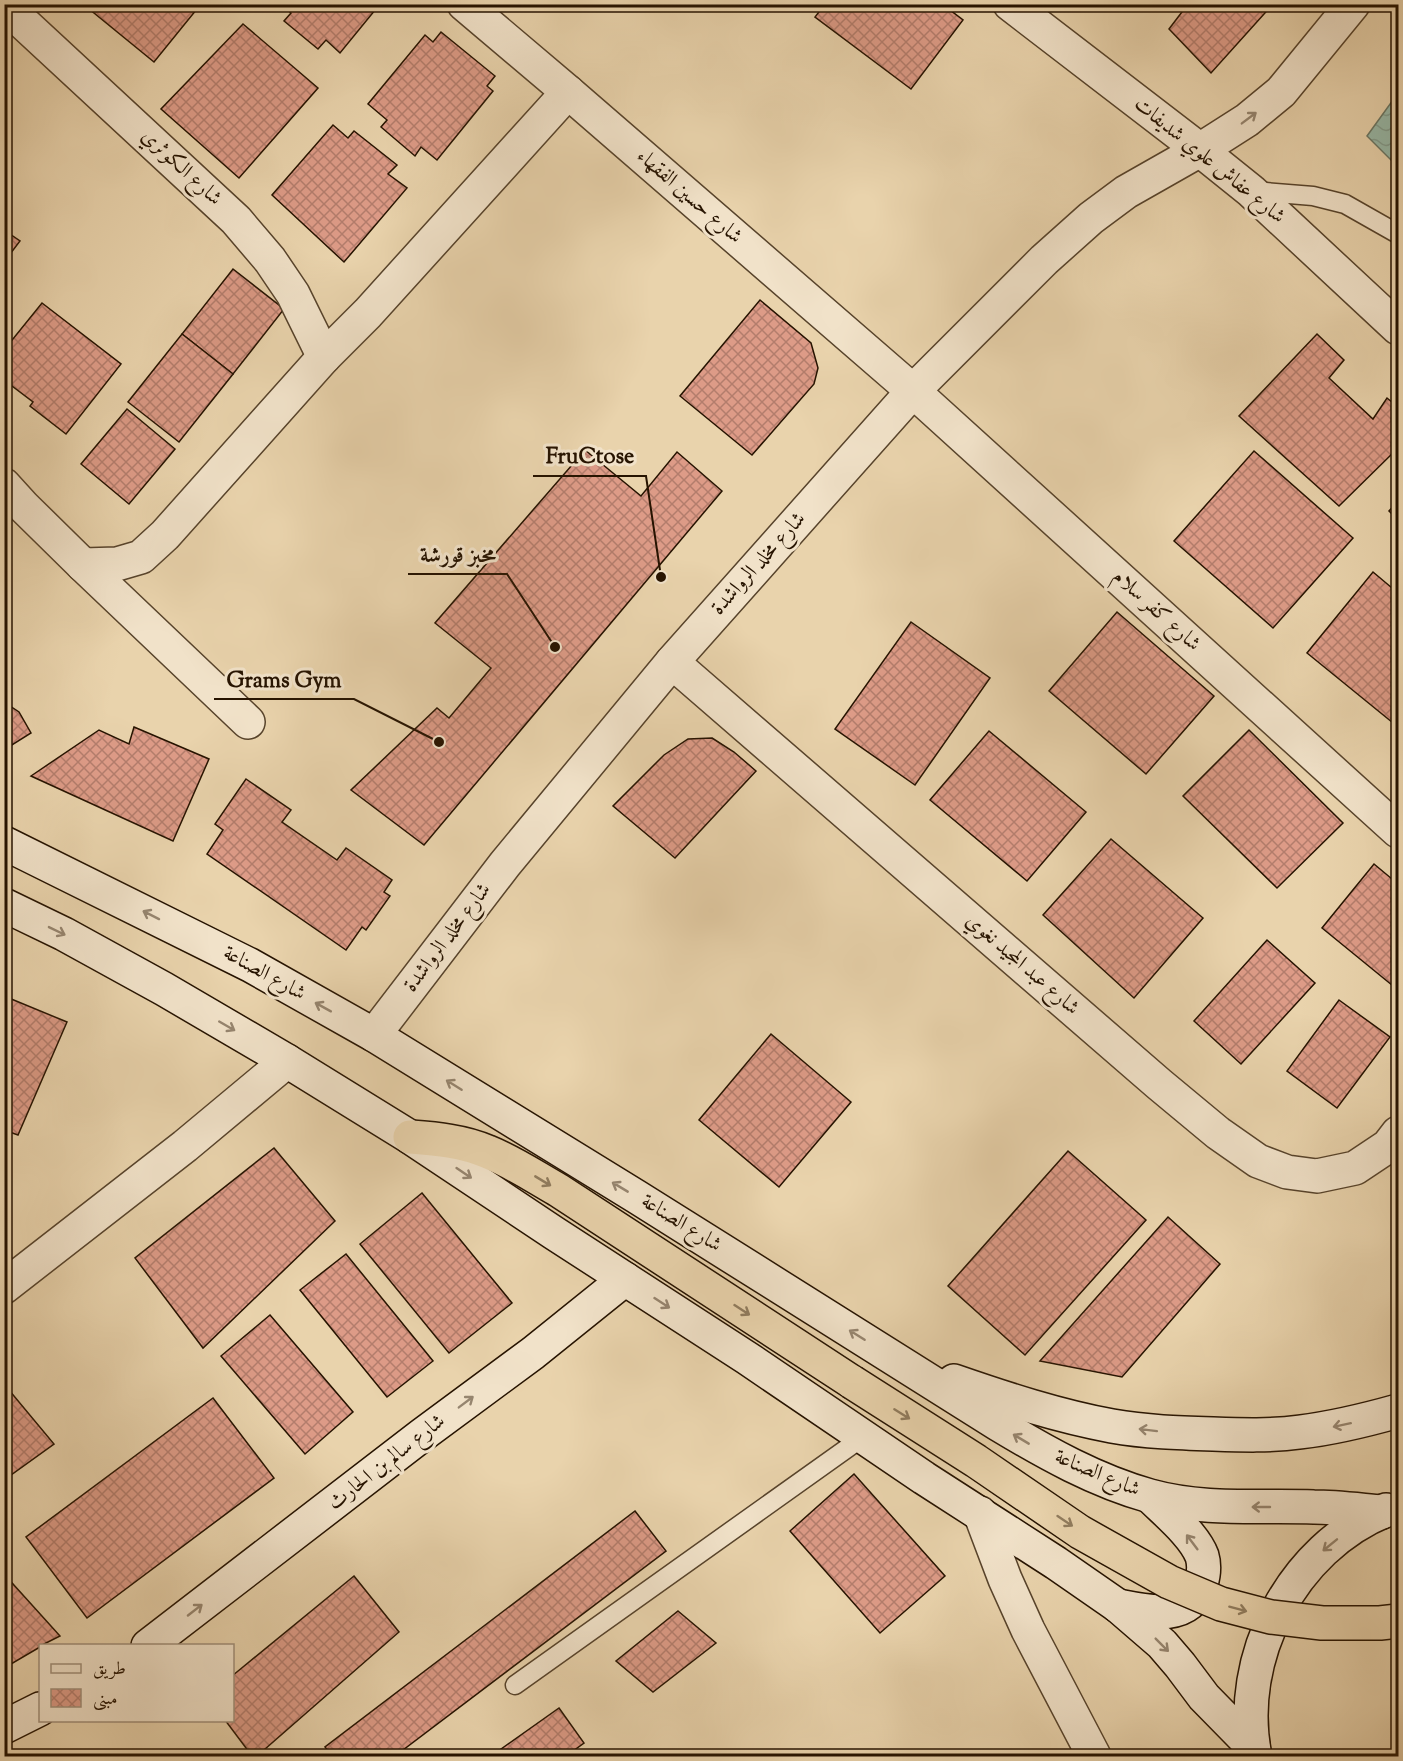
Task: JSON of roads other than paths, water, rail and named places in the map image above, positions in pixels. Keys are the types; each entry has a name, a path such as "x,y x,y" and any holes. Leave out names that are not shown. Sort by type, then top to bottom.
{"highway":[{"path":"410,1137 464,1144 488,1151 558,1190 852,1383 976,1461 1080,1532 1169,1582 1221,1604 1271,1617 1323,1623 1398,1621"}],"street":[{"name":"شارع حسين الفقهاء","path":"464,4 913,391"},
{"name":"شارع عفاش علوي شديفات","path":"1010,4 1251,191 1398,328"},
{"name":"شارع مخلد الرواشدة","path":"374,1035 505,864 672,662 913,391 1044,260 1091,218 1126,192 1247,120 1281,92 1353,4"},
{"name":"شارع الكوثري","path":"4,5 236,220 270,260 293,294 324,357"},
{"path":"83,565 117,564 141,557 165,535 324,357 368,313 568,92"},
{"name":"شارع كفر سلام","path":"913,391 1398,831"},
{"path":"4,485 83,565 248,722"},
{"name":"شارع عبد المجيد نغوي","path":"672,662 1167,1091 1218,1134 1258,1161 1287,1172 1317,1176 1354,1168 1388,1146 1398,1133"},
{"name":"شارع الصناعة","path":"4,843 250,965 374,1035 1033,1446 1082,1471 1151,1497 1195,1504 1233,1507 1390,1508"},
{"path":"4,905 64,934 164,989 410,1137 747,1358 1118,1606 1162,1644 1204,1697 1254,1752"},
{"path":"4,1287 185,1146 287,1061"},
{"name":"شارع سالم بن الحارث","path":"151,1644 422,1435 533,1353 625,1279"},
{"path":"902,1363 995,1396 1058,1414 1114,1426 1161,1432 1250,1436 1299,1432 1338,1426 1398,1411"},
{"path":"1118,1606 1146,1612 1167,1612 1184,1607 1200,1589 1204,1575 1202,1556 1192,1541 1151,1497"},
{"path":"1254,1752 1251,1711 1254,1676 1264,1641 1278,1608 1298,1578 1322,1551 1350,1529 1390,1508"},
{"path":"980,1513 1005,1580 1028,1630 1094,1756"},
{"path":"4,1727 39,1710"}],"lane":[{"path":"1251,191 1313,196 1345,204 1398,234"},
{"path":"515,1685 863,1437"}],"water":[{"path":"1398,93 1398,167 1367,136"}],"place":[{"name":"FruCtose","path":"661,577"},
{"name":"مخبز قورشة","path":"555,647"},
{"name":"Grams Gym","path":"439,742"}]}
